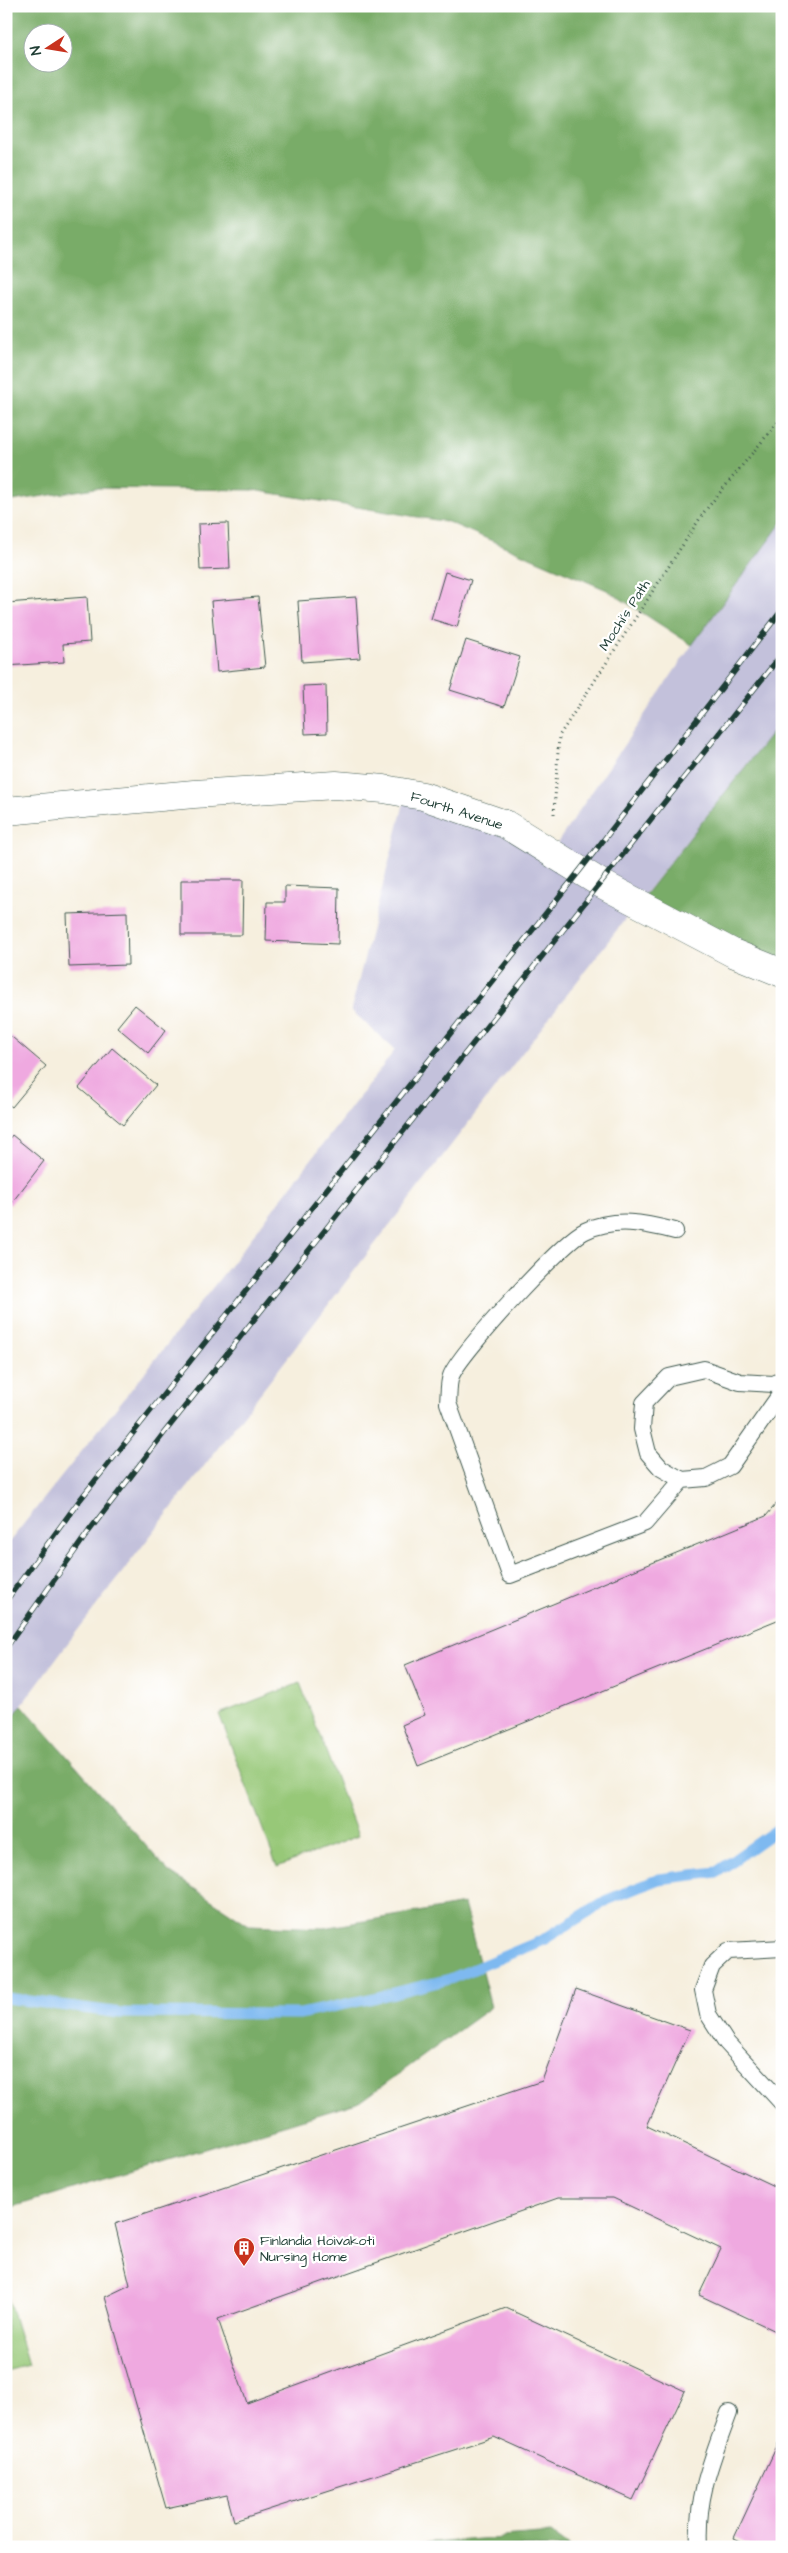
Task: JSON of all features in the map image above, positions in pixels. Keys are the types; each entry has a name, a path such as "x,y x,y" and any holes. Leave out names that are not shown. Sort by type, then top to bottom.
{"street":[{"name":"Fourth Avenue","path":"6,812 194,794 317,787 384,788 423,796 505,824 602,884 733,953 782,973"}],"lane":[{"path":"675,1230 640,1222 616,1222 585,1231 554,1255 464,1356 451,1376 448,1402 510,1575 645,1523 682,1480"},
{"path":"782,1380 774,1384 740,1382 704,1369 669,1377 644,1403 642,1429 648,1453 661,1468 682,1480 706,1478 730,1466 782,1392"},
{"path":"782,1948 728,1951 712,1966 703,1990 708,2014 726,2042 782,2103"},
{"path":"699,2547 698,2520 704,2485 729,2413"}],"path":[{"name":"Mochi's Path","path":"551,852 559,736 704,512 782,417"}],"shaded area":[{"path":"782,522 782,720 636,905 6,1726 6,1546 229,1267 395,1050 351,1010 406,795 551,852 692,645"}],"green space":[{"path":"6,6 782,6 782,522 692,645 607,590 448,522 253,490 95,488 6,502"},
{"path":"782,720 782,977 637,905"},
{"path":"300,1683 358,1836 277,1867 219,1714"},
{"path":"22,1705 169,1872 249,1925 324,1928 464,1904 491,2007 360,2102 6,2209 6,1726"},
{"path":"6,2291 28,2365 6,2371"},
{"path":"551,2533 570,2547 401,2547 420,2544"}],"building":[{"path":"228,523 230,569 200,570 198,524"},
{"path":"445,572 471,580 457,627 431,619"},
{"path":"87,597 90,642 63,644 64,662 6,666 6,603"},
{"path":"258,597 265,667 217,672 211,601"},
{"path":"356,597 360,658 302,662 298,601"},
{"path":"466,640 520,657 504,707 450,690"},
{"path":"326,685 327,733 305,734 303,686"},
{"path":"181,880 243,880 242,935 181,935"},
{"path":"285,886 339,888 338,944 266,941 267,902 285,902"},
{"path":"127,912 128,965 69,967 67,914"},
{"path":"135,1005 166,1030 148,1053 117,1027"},
{"path":"6,1032 46,1066 12,1107 6,1103"},
{"path":"112,1048 156,1085 123,1125 79,1088"},
{"path":"12,1135 44,1161 10,1205 6,1201 6,1143"},
{"path":"782,1497 782,1618 418,1766 402,1725 425,1715 405,1665 766,1516"},
{"name":"Finlandia Hoivakoti Nursing Home","path":"576,1989 690,2030 647,2126 782,2190 782,2334 699,2295 721,2249 613,2198 558,2198 218,2319 247,2403 506,2308 685,2391 633,2500 494,2437 234,2521 227,2495 166,2508 105,2297 130,2285 115,2224 542,2081"},
{"path":"782,2435 782,2547 754,2547 734,2538"}],"waterway":[{"path":"6,1998 121,2013 300,2014 378,1997 450,1979 543,1940 607,1900 659,1879 717,1872 782,1826"}],"railway":[{"path":"6,1601 79,1501 581,869 782,610"},
{"path":"6,1648 89,1531 164,1433 782,654"}],"place":[{"name":"Finlandia Hoivakoti Nursing Home","path":"244,2267"}]}
